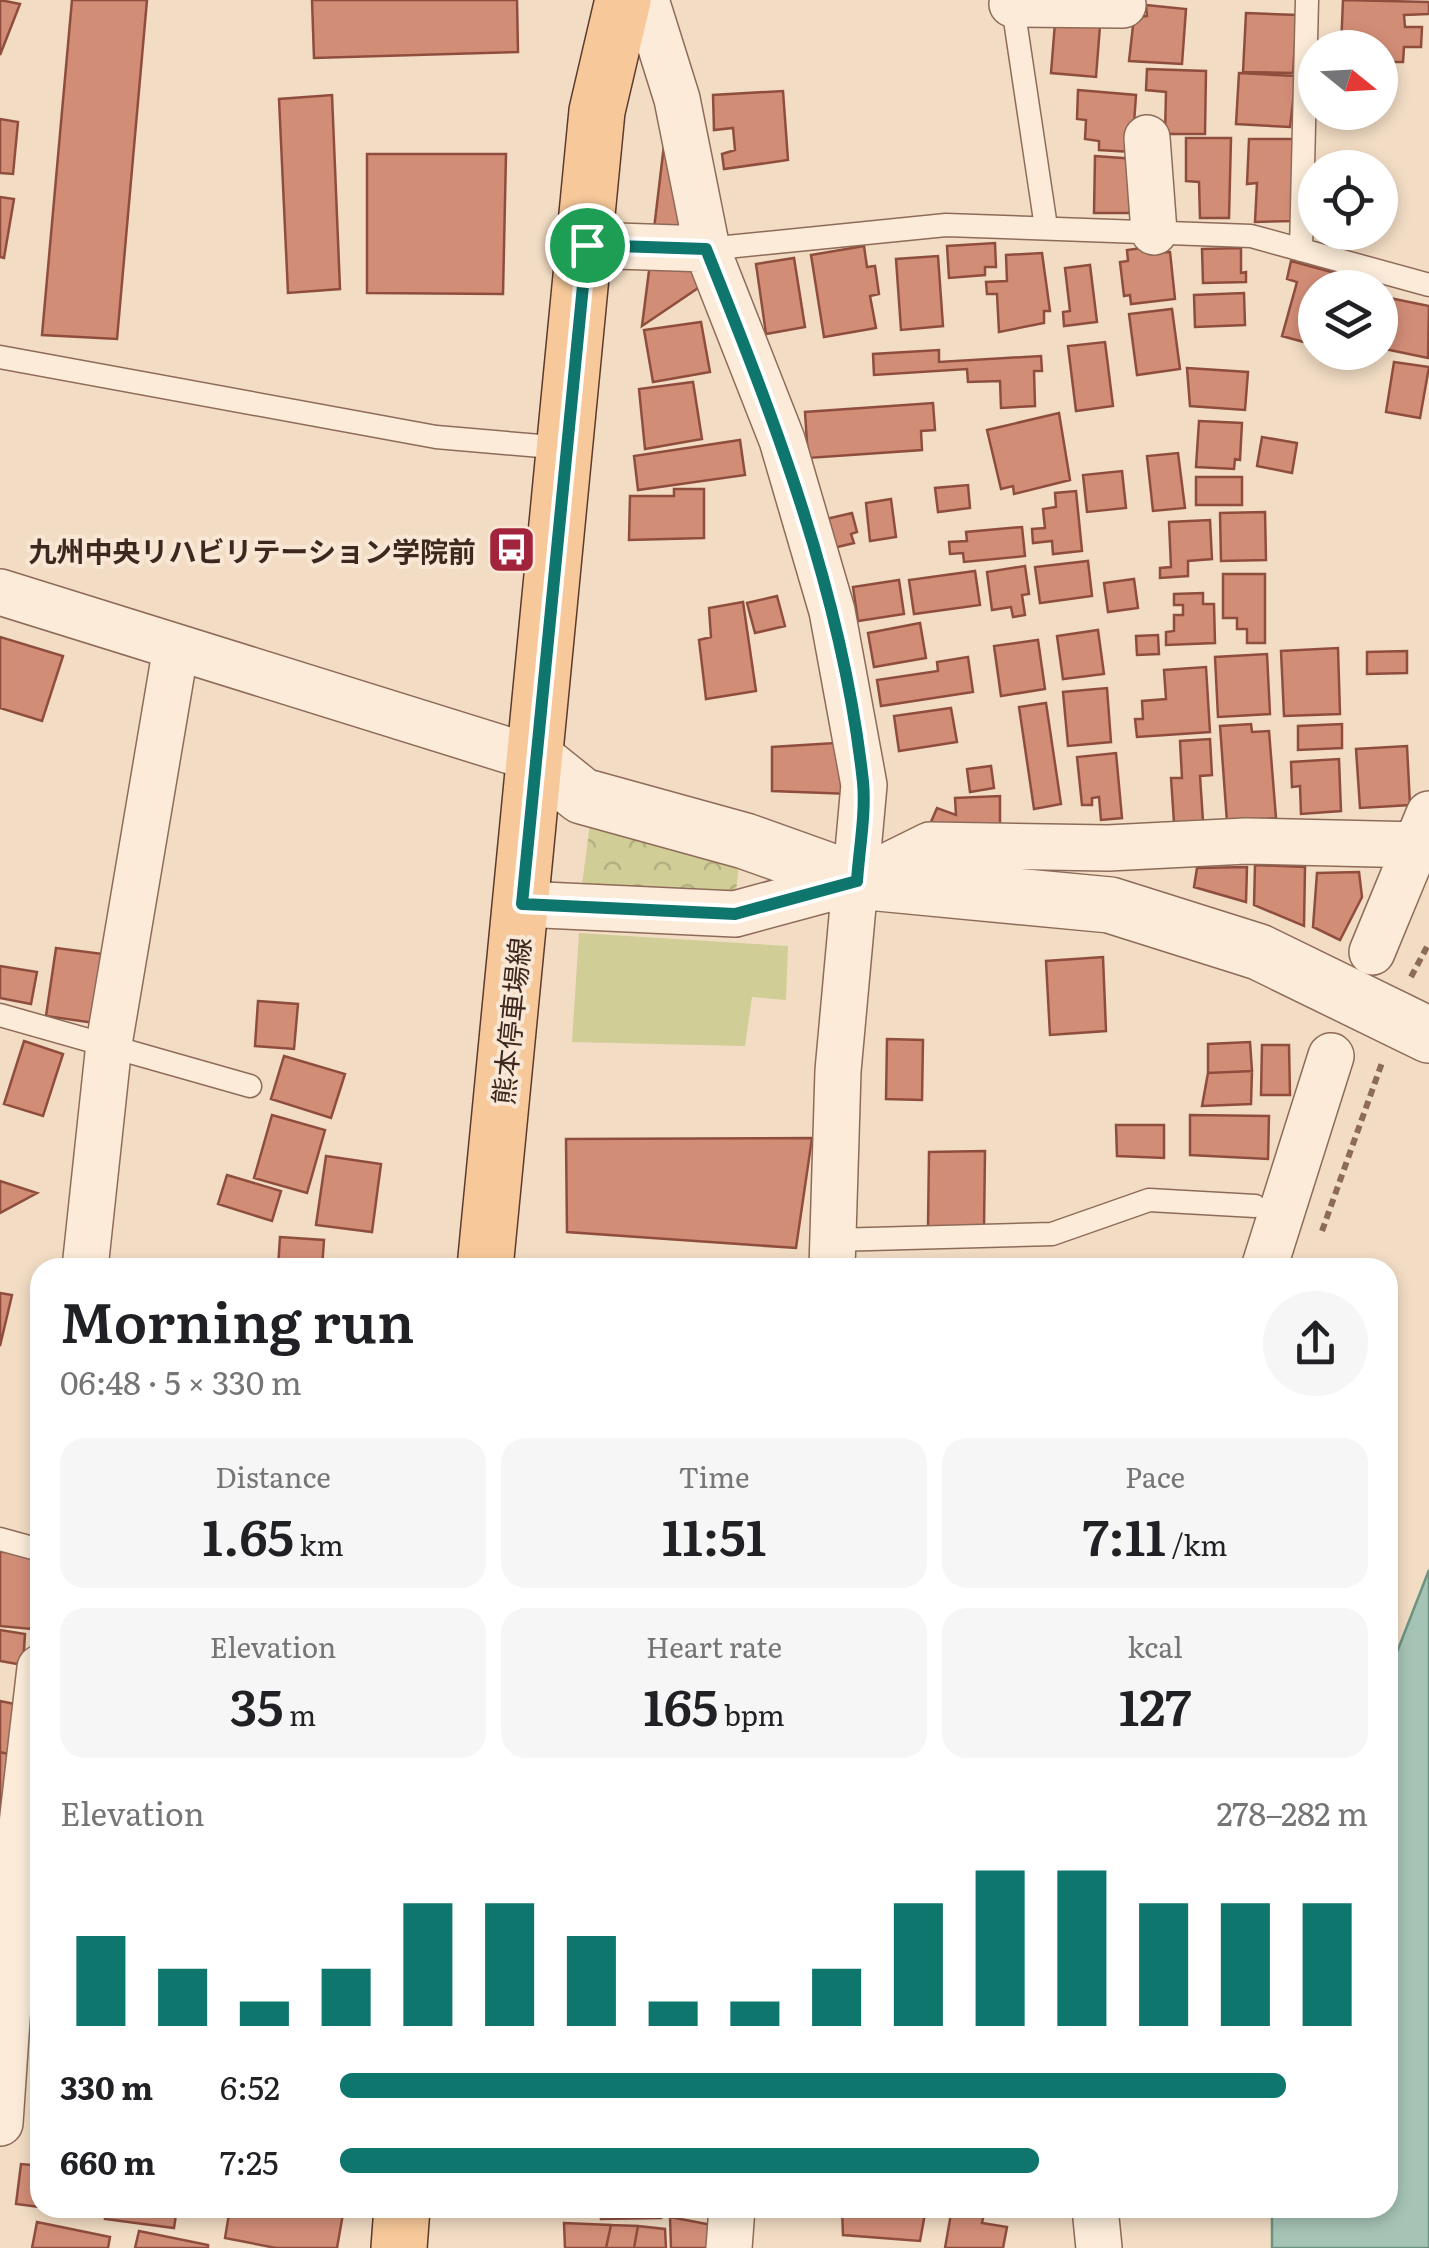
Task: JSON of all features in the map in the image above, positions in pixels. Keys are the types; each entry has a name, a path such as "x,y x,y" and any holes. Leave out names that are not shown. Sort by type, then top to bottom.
{"main road":[{"name":"熊本停車場線","path":"487,1258 597,111 624,0"},
{"path":"400,2248 402,2218"}],"street":[{"path":"646,0 677,99 706,249 782,440 832,611 864,786 838,1071 833,1254"},
{"path":"1012,2 1123,5"},
{"path":"1147,138 1154,232"},
{"path":"587,245 706,249"},
{"path":"0,592 536,758 582,796 745,840 857,881 1110,905 1259,952 1412,1017"},
{"path":"86,1258 110,1044 176,647"},
{"path":"522,904 735,914 857,881 930,845 1108,848 1424,829 1372,952"},
{"path":"1267,1258 1330,1056"},
{"path":"0,2124 30,1759"},
{"path":"729,2248 731,2218"},
{"path":"1096,2218 1099,2248"}],"lane":[{"path":"1303,150 1307,0"},
{"path":"1012,2 1046,227"},
{"path":"706,249 946,225 1251,236 1298,249"},
{"path":"1301,250 1429,285"},
{"path":"0,358 436,436 566,448"},
{"path":"0,1015 250,1086"},
{"path":"833,1254 1052,1234 1149,1200 1254,1206"},
{"path":"0,1539 30,1547"}],"path":[{"path":"1315,1249 1373,1094 1412,1017 1429,943"}],"green space":[{"path":"590,824 739,866 735,899 581,892"},
{"path":"579,933 788,946 786,1000 752,997 745,1046 572,1042"}],"shaded area":[{"path":"1429,1570 1429,2248 1272,2248 1272,2218 1398,2218 1398,1649"}],"building":[{"path":"0,0 20,4 0,55"},
{"path":"72,0 147,0 117,339 42,335"},
{"path":"312,0 517,0 518,52 314,58"},
{"path":"1343,0 1429,2 1429,14 1404,15 1405,27 1422,27 1421,47 1404,47 1403,62 1398,62 1398,30 1342,30"},
{"path":"1146,5 1186,9 1182,64 1129,61 1134,17 1147,16"},
{"path":"1056,10 1101,13 1096,77 1051,73"},
{"path":"1246,13 1297,15 1293,73 1243,72"},
{"path":"1147,69 1206,71 1205,134 1165,134 1166,92 1146,90"},
{"path":"1239,73 1296,76 1290,127 1236,124"},
{"path":"1078,90 1136,95 1132,152 1099,150 1099,141 1085,139 1086,120 1077,119"},
{"path":"783,91 788,160 724,169 722,154 735,150 733,128 714,130 713,95"},
{"path":"332,95 340,289 288,293 279,99"},
{"path":"0,119 18,122 13,174 0,173"},
{"path":"1186,138 1231,138 1229,218 1200,218 1199,182 1186,181"},
{"path":"1249,139 1293,139 1293,221 1255,222 1257,183 1247,184"},
{"path":"664,145 690,234 654,229"},
{"path":"367,154 506,154 503,294 367,293"},
{"path":"1095,156 1136,159 1135,213 1094,213"},
{"path":"0,197 14,199 4,258 0,257"},
{"path":"995,243 996,267 985,267 985,275 949,278 947,246"},
{"path":"864,246 867,267 875,266 879,294 870,296 876,328 824,337 811,255"},
{"path":"1157,246 1158,253 1170,252 1175,299 1131,304 1130,295 1124,296 1120,262 1128,261 1127,250"},
{"path":"1241,248 1241,273 1246,272 1246,282 1203,283 1202,249"},
{"path":"1042,253 1050,311 1044,311 1044,323 999,332 997,294 987,294 986,282 1007,281 1006,255"},
{"path":"938,256 943,326 901,330 896,259"},
{"path":"794,258 805,327 766,334 756,264"},
{"path":"1291,261 1324,270 1298,270 1298,340 1282,336 1297,282 1287,279"},
{"path":"650,263 705,269 704,284 642,326"},
{"path":"1090,265 1097,322 1064,326 1063,312 1070,311 1065,268"},
{"path":"1244,293 1245,325 1195,327 1194,295"},
{"path":"1398,300 1429,306 1428,358 1398,352"},
{"path":"1172,309 1180,369 1137,375 1129,314"},
{"path":"701,322 710,372 653,382 644,330"},
{"path":"1105,342 1113,406 1076,411 1068,346"},
{"path":"939,350 939,362 1041,356 1042,371 1034,371 1035,406 1001,408 1000,381 968,382 967,369 874,375 873,354"},
{"path":"1398,363 1429,367 1420,418 1386,412 1393,370 1398,370"},
{"path":"1187,368 1248,372 1245,410 1190,406"},
{"path":"693,382 702,439 645,449 639,389"},
{"path":"933,403 935,430 921,431 922,450 808,458 805,412"},
{"path":"1059,413 1070,480 1014,494 1013,486 1001,489 987,430"},
{"path":"1199,421 1242,423 1240,460 1235,459 1234,469 1196,467"},
{"path":"1262,437 1297,443 1292,473 1257,466"},
{"path":"740,440 745,475 638,490 634,456"},
{"path":"1178,453 1185,508 1153,511 1147,456"},
{"path":"1122,471 1126,508 1087,512 1083,475"},
{"path":"1196,477 1242,477 1242,505 1196,505"},
{"path":"968,485 970,508 938,512 935,488"},
{"path":"674,489 704,489 704,538 629,540 630,496 674,496"},
{"path":"1076,491 1082,551 1053,554 1052,541 1033,543 1032,529 1045,528 1043,509 1056,507 1055,493"},
{"path":"891,499 896,537 870,541 866,503"},
{"path":"1265,512 1266,560 1221,561 1220,513"},
{"path":"852,513 857,532 851,534 854,543 829,549 822,520"},
{"path":"1210,520 1212,559 1188,561 1188,576 1160,578 1160,568 1171,567 1169,522"},
{"path":"1022,527 1025,556 964,562 963,553 950,554 949,542 967,541 966,532"},
{"path":"1088,561 1092,596 1040,603 1035,567"},
{"path":"1025,566 1029,594 1022,595 1025,615 1013,617 1011,607 992,610 987,572"},
{"path":"975,571 980,605 914,614 909,580"},
{"path":"1223,574 1265,574 1265,643 1247,643 1247,629 1237,629 1237,618 1223,618"},
{"path":"1134,579 1138,608 1108,612 1104,583"},
{"path":"899,580 904,614 858,621 853,587"},
{"path":"1203,593 1203,604 1214,604 1215,643 1166,645 1166,632 1174,631 1174,615 1183,615 1183,605 1174,605 1174,594"},
{"path":"777,596 785,626 755,633 747,603"},
{"path":"743,602 756,691 706,699 699,640 711,637 709,608"},
{"path":"920,623 926,658 874,667 868,633"},
{"path":"1098,630 1104,674 1063,679 1057,636"},
{"path":"1158,635 1159,654 1137,655 1136,636"},
{"path":"0,637 63,656 42,721 0,708"},
{"path":"1038,640 1045,689 1001,696 994,646"},
{"path":"1338,648 1340,714 1284,716 1281,651"},
{"path":"1407,651 1407,673 1367,674 1367,652"},
{"path":"1267,654 1270,714 1218,717 1215,657"},
{"path":"968,657 973,692 881,706 877,680 938,671 937,662"},
{"path":"1206,667 1210,732 1137,737 1135,719 1143,719 1142,701 1166,699 1164,670"},
{"path":"1107,688 1111,742 1068,746 1063,692"},
{"path":"1046,703 1061,804 1034,809 1019,707"},
{"path":"951,708 957,742 899,751 894,716"},
{"path":"1251,724 1252,732 1269,731 1276,818 1227,822 1220,726"},
{"path":"1342,724 1342,748 1298,750 1298,726"},
{"path":"1210,739 1212,775 1200,776 1203,821 1174,823 1171,778 1182,778 1180,741"},
{"path":"851,742 851,794 772,791 772,747"},
{"path":"1407,746 1410,805 1360,808 1356,749"},
{"path":"1116,753 1122,818 1101,820 1099,797 1092,798 1092,805 1082,805 1077,757"},
{"path":"1339,759 1341,811 1301,814 1300,786 1292,787 1291,762"},
{"path":"991,766 994,788 970,792 967,769"},
{"path":"1000,796 1000,836 928,829 937,808 956,815 955,798"},
{"path":"1255,865 1305,867 1304,926 1254,905"},
{"path":"1247,867 1246,902 1194,887 1197,868"},
{"path":"1359,872 1362,897 1340,940 1313,927 1317,873"},
{"path":"56,948 103,954 95,1023 46,1016"},
{"path":"1103,957 1106,1031 1050,1035 1046,961"},
{"path":"0,966 37,972 31,1004 0,998"},
{"path":"258,1001 298,1004 294,1049 255,1046"},
{"path":"887,1039 923,1040 922,1100 886,1099"},
{"path":"24,1041 63,1054 43,1116 4,1104"},
{"path":"1250,1042 1252,1071 1208,1073 1208,1044"},
{"path":"1262,1045 1289,1045 1290,1095 1261,1095"},
{"path":"284,1056 345,1074 331,1118 271,1099"},
{"path":"1252,1071 1251,1104 1202,1106 1208,1073"},
{"path":"272,1115 325,1130 307,1193 254,1178"},
{"path":"1190,1115 1269,1116 1268,1159 1190,1155"},
{"path":"1116,1125 1164,1125 1164,1158 1117,1156"},
{"path":"812,1138 796,1248 567,1232 566,1139"},
{"path":"985,1151 984,1227 928,1229 929,1152"},
{"path":"326,1156 381,1164 372,1232 316,1225"},
{"path":"227,1175 281,1191 272,1221 218,1204"},
{"path":"0,1181 37,1193 0,1213"},
{"path":"280,1237 324,1240 323,1258 279,1258"},
{"path":"0,1293 12,1295 0,1346"},
{"path":"30,1551 30,1629 0,1626 0,1552"},
{"path":"0,1630 25,1634 23,1665 0,1661"},
{"path":"0,1701 24,1706 14,1756 0,1752"},
{"path":"0,1752 23,1758 0,1832"},
{"path":"30,1910 30,1959 19,1956"},
{"path":"24,1964 30,1966 30,2015 14,2011"},
{"path":"21,2164 30,2165 30,2206 16,2204"},
{"path":"105,2218 176,2218 174,2228"},
{"path":"228,2218 342,2218 337,2248 276,2248 225,2238"},
{"path":"670,2218 712,2225 708,2248 671,2248"},
{"path":"842,2218 924,2218 920,2241 843,2235"},
{"path":"950,2218 983,2218 982,2223 1007,2227 1003,2248 945,2248"},
{"path":"37,2222 110,2237 108,2248 32,2248"},
{"path":"564,2223 611,2225 606,2248 565,2248"},
{"path":"611,2225 638,2226 634,2248 606,2248"},
{"path":"638,2226 665,2229 666,2248 634,2248"},
{"path":"139,2231 208,2245 208,2248 135,2248"}],"place":[{"name":"九州中央リハビリテーション学院前","path":"511,550"}],"route":[{"path":"587,245 706,249 782,440 832,611 864,786 857,881 735,914 522,904 587,245"}]}
